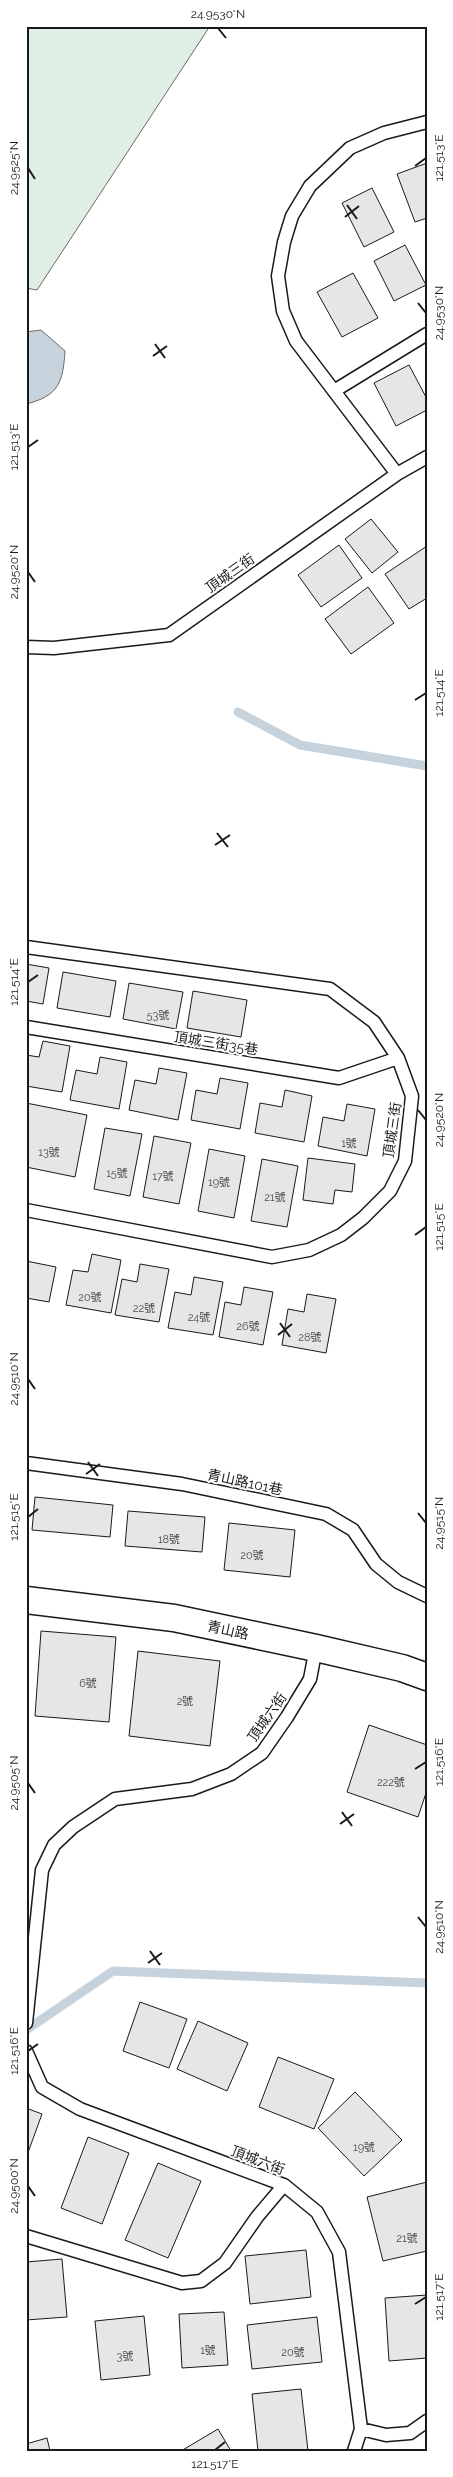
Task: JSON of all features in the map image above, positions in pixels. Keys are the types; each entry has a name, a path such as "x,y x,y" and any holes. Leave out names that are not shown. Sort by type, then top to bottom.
{"street":[{"name":"青山路","path":"26,1600 174,1618 402,1668 427,1677"}],"lane":[{"path":"397,474 296,341 283,311 278,276 284,242 292,216 310,186 350,148 384,133 427,122"},
{"path":"334,391 427,334"},
{"name":"頂城三街","path":"26,647 54,648 169,635 397,474 427,457"},
{"name":"頂城三街","path":"26,947 330,989 374,1022 398,1058 412,1096 410,1134 405,1161 390,1190 364,1218 341,1235 309,1250 272,1258 26,1210"},
{"name":"頂城三街35巷","path":"26,1028 339,1078 398,1058"},
{"name":"青山路101巷","path":"26,1463 182,1484 326,1514 353,1530 376,1564 398,1582 427,1596"},
{"name":"頂城六街","path":"26,2023 42,1870 54,1845 73,1827 115,1799 192,1790 231,1774 262,1753 310,1680 316,1648"},
{"name":"頂城六街","path":"26,2051 42,2087 80,2110 284,2185 317,2212 339,2252 361,2428"},
{"path":"26,2236 182,2283 200,2282 225,2263 257,2217 284,2185"},
{"path":"354,2451 361,2428 386,2435 410,2433 427,2421"}],"green space":[{"path":"26,26 210,26 37,290 26,288"}],"shaded area":[{"path":"41,330 65,351 63,371 57,386 52,392 46,397 26,404 26,332"}],"building":[{"path":"427,163 427,218 415,222 397,174"},
{"path":"372,188 394,232 364,247 342,203"},
{"path":"405,245 426,285 394,301 374,261"},
{"path":"353,273 378,318 342,337 317,292"},
{"path":"409,365 427,399 427,410 396,426 374,383"},
{"path":"371,519 398,552 372,573 345,539"},
{"path":"339,545 362,578 321,607 298,575"},
{"path":"427,546 427,598 409,609 385,574"},
{"path":"368,587 394,623 351,654 325,619"},
{"path":"26,964 49,968 43,1004 26,1001"},
{"path":"63,972 116,981 110,1017 57,1008"},
{"path":"129,983 183,992 176,1029 123,1019"},
{"path":"193,991 247,1000 241,1037 187,1028"},
{"path":"43,1041 70,1046 62,1092 26,1086 26,1055 39,1057"},
{"path":"100,1057 127,1062 119,1109 70,1100 76,1070 97,1074"},
{"path":"159,1068 187,1073 178,1120 129,1110 135,1080 156,1084"},
{"path":"220,1078 248,1083 240,1129 191,1120 196,1090 217,1094"},
{"path":"285,1090 312,1096 304,1142 255,1133 260,1103 282,1107"},
{"path":"26,1103 87,1115 75,1177 26,1167"},
{"path":"347,1104 375,1109 367,1156 318,1146 323,1117 344,1121"},
{"path":"105,1128 142,1134 130,1196 94,1189"},
{"path":"154,1136 191,1143 179,1204 143,1197"},
{"path":"209,1149 245,1156 234,1218 198,1211"},
{"path":"308,1158 355,1164 352,1192 335,1190 333,1204 303,1200"},
{"path":"262,1159 298,1166 287,1227 251,1221"},
{"path":"92,1254 121,1260 111,1313 66,1305 73,1270 88,1272"},
{"path":"26,1261 56,1267 49,1302 26,1298"},
{"path":"140,1264 169,1269 159,1322 115,1315 122,1279 137,1282"},
{"path":"194,1277 223,1282 213,1335 168,1328 175,1292 191,1295"},
{"path":"244,1287 273,1292 263,1345 219,1337 225,1302 241,1305"},
{"path":"307,1294 336,1299 326,1353 282,1345 288,1309 304,1312"},
{"path":"35,1497 113,1505 110,1537 32,1530"},
{"path":"128,1511 205,1517 202,1552 125,1546"},
{"path":"229,1523 295,1530 290,1577 224,1570"},
{"path":"41,1631 116,1637 109,1722 35,1716"},
{"path":"138,1651 220,1661 210,1746 129,1736"},
{"path":"369,1725 427,1745 427,1790 418,1817 347,1792"},
{"path":"140,2002 187,2019 169,2068 123,2051"},
{"path":"198,2021 248,2043 227,2091 177,2069"},
{"path":"278,2057 334,2079 314,2129 259,2107"},
{"path":"355,2092 402,2140 364,2176 318,2128"},
{"path":"26,2108 42,2114 26,2158"},
{"path":"88,2137 129,2153 102,2224 61,2208"},
{"path":"158,2163 201,2181 168,2258 125,2240"},
{"path":"427,2182 427,2251 383,2261 367,2197"},
{"path":"306,2250 311,2297 250,2304 245,2256"},
{"path":"62,2259 67,2317 26,2320 26,2262"},
{"path":"427,2295 427,2358 389,2361 385,2298"},
{"path":"224,2312 228,2365 182,2368 179,2314"},
{"path":"144,2316 150,2375 101,2380 95,2321"},
{"path":"317,2317 322,2362 252,2369 247,2325"},
{"path":"301,2389 308,2451 258,2451 252,2394"},
{"path":"218,2429 231,2451 181,2451"},
{"path":"47,2438 50,2451 26,2451 26,2444"}],"waterway":[{"path":"238,712 300,745 427,766"},
{"path":"26,2030 113,1971 427,1983"}]}
